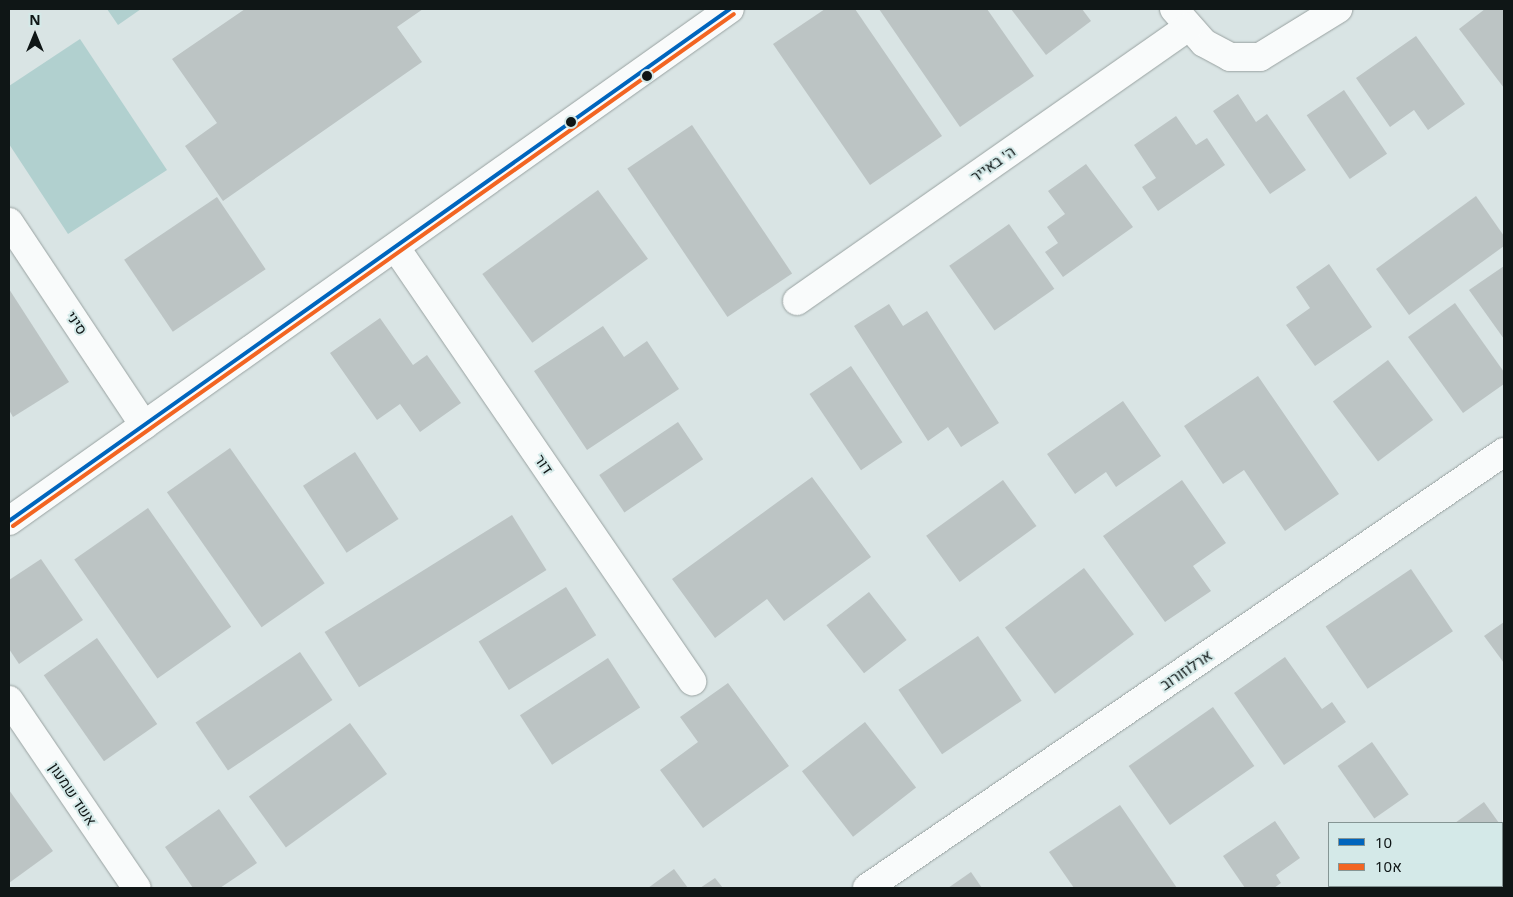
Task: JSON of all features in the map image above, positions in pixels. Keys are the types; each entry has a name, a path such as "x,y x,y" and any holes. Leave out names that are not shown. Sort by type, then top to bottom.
{"street":[{"path":"9,521 730,9"},
{"name":"ה' באייר","path":"797,301 1181,18 1230,57 1260,57 1338,9"},
{"name":"סיני","path":"9,222 144,425"},
{"name":"דור","path":"396,248 692,681"},
{"name":"ארלוזורוב","path":"867,888 1504,452"},
{"name":"אשד שמעון","path":"9,700 137,888"}],"shaded area":[{"path":"107,9 141,9 118,25"},
{"path":"80,39 167,170 68,234 9,144 9,86"}],"building":[{"path":"245,9 423,9 397,27 422,62 223,201 185,146 217,123 172,59"},
{"path":"825,9 855,9 942,136 870,185 773,44"},
{"path":"879,9 987,9 1034,76 960,127"},
{"path":"1011,9 1082,9 1091,21 1046,55"},
{"path":"1485,9 1504,9 1504,88 1459,29"},
{"path":"1416,36 1465,104 1428,130 1414,110 1390,127 1356,78"},
{"path":"1344,90 1387,154 1350,179 1307,115"},
{"path":"1238,94 1256,122 1267,114 1306,170 1270,194 1213,111"},
{"path":"1176,116 1196,145 1207,138 1225,165 1158,211 1142,187 1156,178 1134,145"},
{"path":"692,125 792,273 727,317 627,169"},
{"path":"1086,164 1133,227 1063,277 1045,252 1058,243 1047,227 1065,214 1048,191"},
{"path":"598,190 648,259 532,343 482,274"},
{"path":"1476,196 1504,236 1504,246 1409,315 1376,269"},
{"path":"217,197 266,269 173,332 124,260"},
{"path":"1009,224 1054,289 995,331 949,266"},
{"path":"1329,264 1372,327 1315,366 1286,325 1310,308 1296,287"},
{"path":"1504,266 1504,339 1469,290"},
{"path":"9,289 69,382 13,417 9,410"},
{"path":"1455,303 1504,372 1504,384 1463,413 1408,337"},
{"path":"889,304 903,326 927,311 999,423 961,447 948,427 928,441 854,326"},
{"path":"380,318 413,365 427,355 461,403 420,432 400,404 377,420 330,353"},
{"path":"603,326 624,357 647,341 679,389 587,450 534,371"},
{"path":"1388,360 1433,420 1378,461 1333,402"},
{"path":"851,366 902,442 861,470 810,394"},
{"path":"1258,376 1339,494 1285,531 1244,470 1223,484 1184,426"},
{"path":"1123,401 1161,456 1116,487 1106,472 1075,494 1047,454"},
{"path":"678,422 703,459 624,512 599,475"},
{"path":"230,448 325,583 262,627 167,492"},
{"path":"355,452 399,519 347,553 303,486"},
{"path":"812,477 871,557 784,621 767,599 715,638 672,579"},
{"path":"1003,480 1037,526 960,582 926,536"},
{"path":"1182,480 1226,543 1193,566 1211,591 1165,622 1103,536"},
{"path":"148,508 231,627 157,678 74,560"},
{"path":"512,515 546,570 359,687 325,632"},
{"path":"41,559 83,620 19,664 9,649 9,580"},
{"path":"1084,568 1134,634 1055,694 1005,628"},
{"path":"1411,569 1453,631 1368,689 1326,627"},
{"path":"566,587 596,635 509,690 479,642"},
{"path":"869,592 907,640 864,673 826,625"},
{"path":"1504,622 1504,663 1484,636"},
{"path":"978,636 1022,701 942,754 898,690"},
{"path":"97,638 157,724 104,761 44,675"},
{"path":"300,652 332,700 228,771 196,722"},
{"path":"1285,657 1322,709 1332,702 1346,722 1284,765 1234,693"},
{"path":"608,658 640,707 552,765 520,715"},
{"path":"728,683 789,766 703,828 660,770 698,742 680,717"},
{"path":"1213,707 1254,766 1170,825 1129,766"},
{"path":"865,722 916,787 853,837 802,771"},
{"path":"350,723 387,774 286,847 249,796"},
{"path":"1372,742 1409,794 1374,819 1338,766"},
{"path":"9,790 53,851 9,883"},
{"path":"1484,802 1498,822 1456,822"},
{"path":"1120,805 1177,888 1074,888 1049,852"},
{"path":"219,809 257,863 220,888 193,888 165,847"},
{"path":"1275,821 1300,858 1276,875 1281,883 1274,888 1245,888 1223,856"},
{"path":"1503,858 1504,888 1480,888 1503,887"},
{"path":"674,869 688,888 648,888"},
{"path":"971,872 982,888 948,888"},
{"path":"715,878 723,888 700,888"},
{"path":"1350,887 1393,887 1393,888"}],"transit line":[{"name":"10","path":"9,521 730,9"},
{"name":"10א","path":"13,526 734,14"}]}
